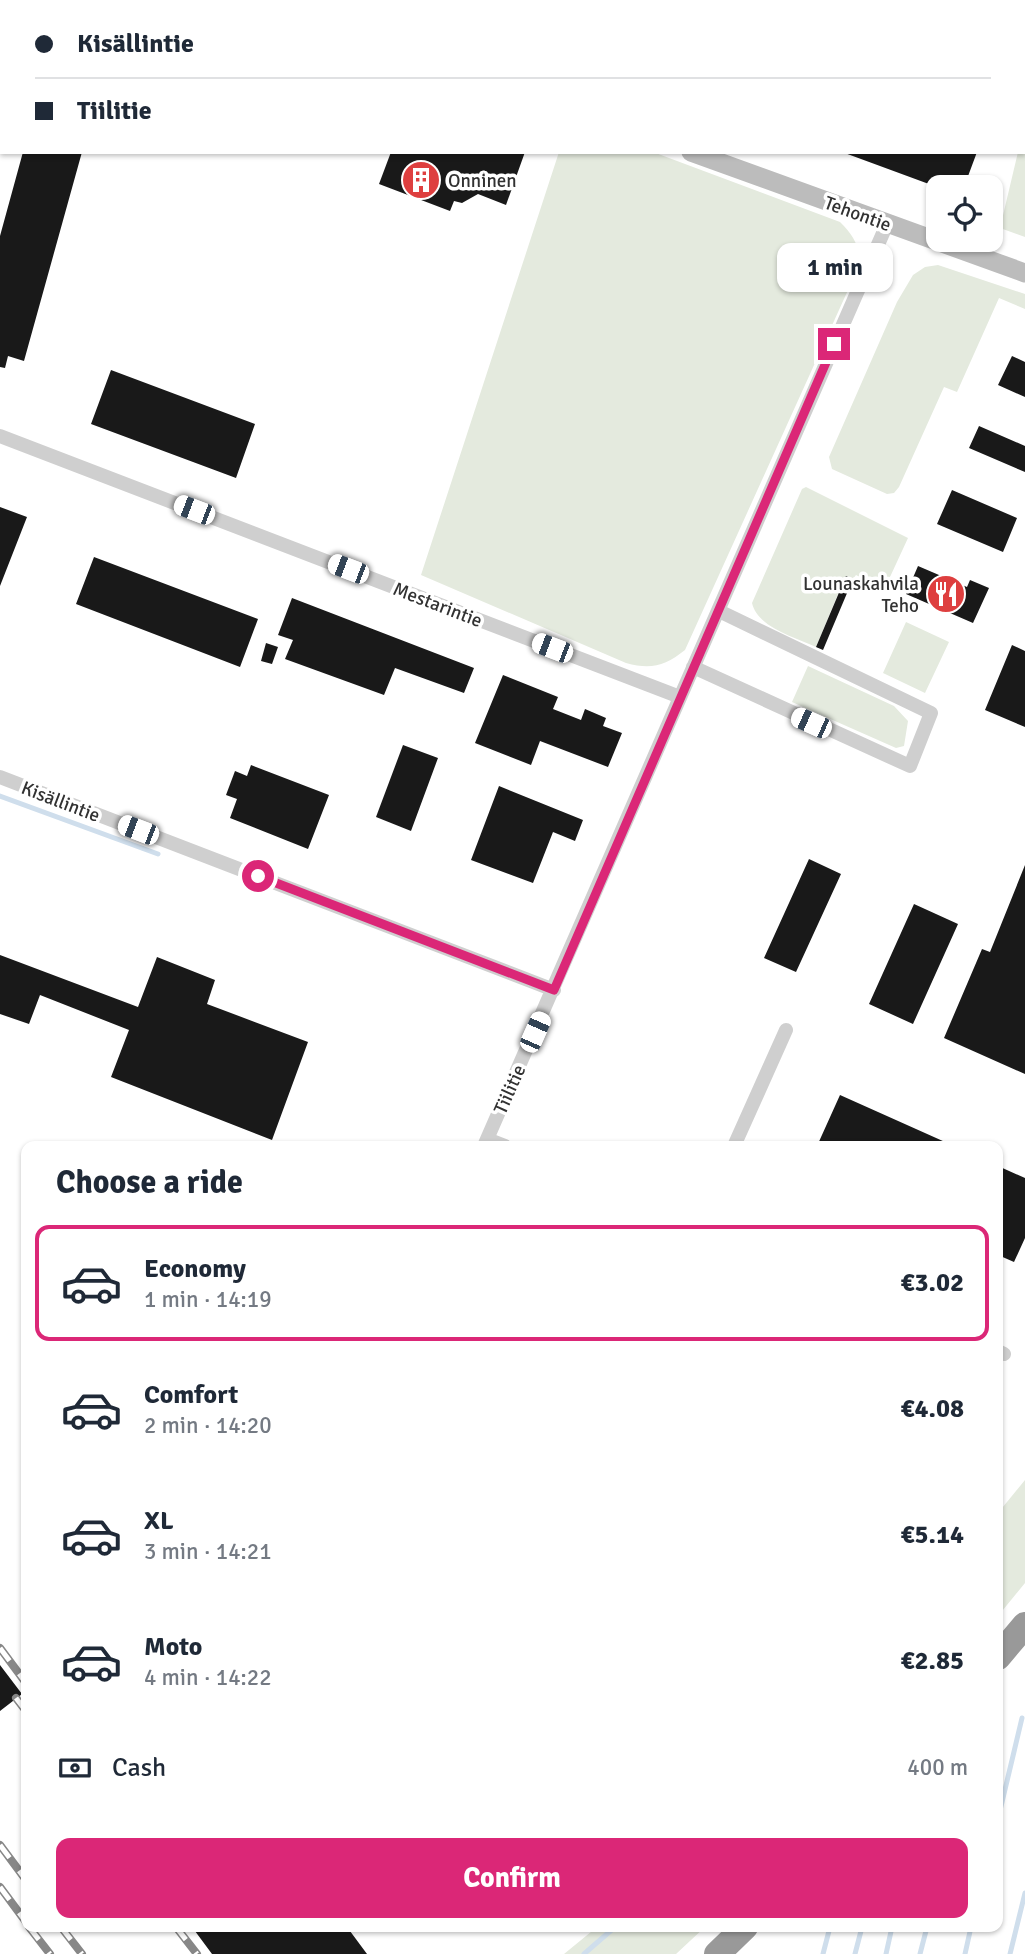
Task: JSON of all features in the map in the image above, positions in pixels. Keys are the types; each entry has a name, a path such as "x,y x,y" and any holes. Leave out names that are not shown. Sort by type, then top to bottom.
{"highway":[{"path":"1003,1651 1025,1625"},
{"path":"717,1954 740,1932"}],"street":[{"name":"Tehontie","path":"696,154 1025,274"},
{"name":"Tiilitie","path":"485,1141 554,990 887,224"},
{"name":"Mestarintie","path":"0,436 680,697"},
{"path":"694,667 910,766 931,713 719,611"},
{"name":"Kisällintie","path":"0,778 554,990"},
{"path":"735,1141 786,1030"}],"shaded area":[{"path":"558,154 658,154 840,222 853,237 857,248 858,268 685,650 671,660 657,665 626,663 421,575"},
{"path":"1018,154 1025,154 1025,237 1003,229 1003,215"},
{"path":"938,265 1025,294 1025,309 999,298 957,392 944,387 899,487 894,493 887,494 832,469 829,457 897,302 913,275 925,267"},
{"path":"806,487 908,538 884,590 856,575 853,579 845,577 816,647 769,625 756,612 752,603 802,489"},
{"path":"906,622 949,642 925,693 883,673"},
{"path":"808,666 894,706 908,721 904,746 896,748 792,702"},
{"path":"1025,1480 1025,1583 1003,1610 1003,1507"},
{"path":"591,1932 700,1932 676,1954 564,1954"}],"building":[{"path":"22,154 81,154 24,361 8,356 5,368 0,367 0,236"},
{"name":"Onninen","path":"390,154 524,154 506,205 478,194 462,203 454,201 450,211 379,184"},
{"path":"847,154 976,154 968,175 926,175 926,183"},
{"path":"1012,356 1025,362 1025,397 998,385"},
{"path":"111,370 255,424 236,478 91,424"},
{"path":"979,426 1025,446 1025,472 969,448"},
{"path":"952,490 1017,518 1003,552 937,524"},
{"path":"0,507 27,517 0,586"},
{"path":"94,557 258,619 240,667 76,604"},
{"path":"918,566 967,587 970,580 989,588 973,623 906,594"},
{"path":"846,576 853,579 823,650 816,647"},
{"path":"292,598 474,668 464,693 395,668 384,695 285,659 293,640 278,635"},
{"path":"266,643 278,647 272,664 261,661"},
{"path":"1012,645 1025,651 1025,727 985,710"},
{"path":"503,675 558,697 553,709 581,720 585,709 606,718 603,726 622,733 608,767 540,741 531,765 475,743"},
{"path":"403,745 438,758 411,831 376,817"},
{"path":"251,765 329,795 308,849 230,818 237,799 226,795 235,771 247,776"},
{"path":"499,786 583,820 575,841 553,832 533,883 471,860"},
{"path":"809,859 841,874 796,972 764,958"},
{"path":"1025,865 1025,1074 944,1038 982,949 990,952"},
{"path":"914,904 958,924 913,1024 869,1004"},
{"path":"0,955 138,1007 157,957 215,980 207,1004 308,1042 272,1140 111,1077 129,1030 40,995 29,1024 0,1014"},
{"path":"840,1095 943,1141 819,1141"},
{"path":"1003,1168 1025,1178 1025,1238 1014,1262 1003,1257"},
{"path":"0,1665 21,1695 0,1711"},
{"path":"196,1932 351,1932 367,1954 212,1954"}],"waterway":[{"path":"0,796 158,854"},
{"path":"1003,1798 1022,1718"},
{"path":"1010,1954 1025,1893"},
{"path":"584,1954 609,1932"},
{"path":"823,1954 829,1932"},
{"path":"855,1954 861,1932"},
{"path":"886,1954 891,1932"},
{"path":"920,1954 926,1932"},
{"path":"965,1954 970,1932"}],"railway":[{"path":"0,1648 21,1676"},
{"path":"16,1698 21,1704"},
{"path":"0,1845 21,1873"},
{"path":"0,1887 21,1915"},
{"path":"33,1932 50,1954"},
{"path":"65,1932 82,1954"},
{"path":"180,1932 197,1954"}],"place":[{"name":"Onninen","path":"421,180"},
{"name":"Lounaskahvila Teho","path":"946,594"}],"route":[{"path":"258,876 554,990 834,344"}]}
